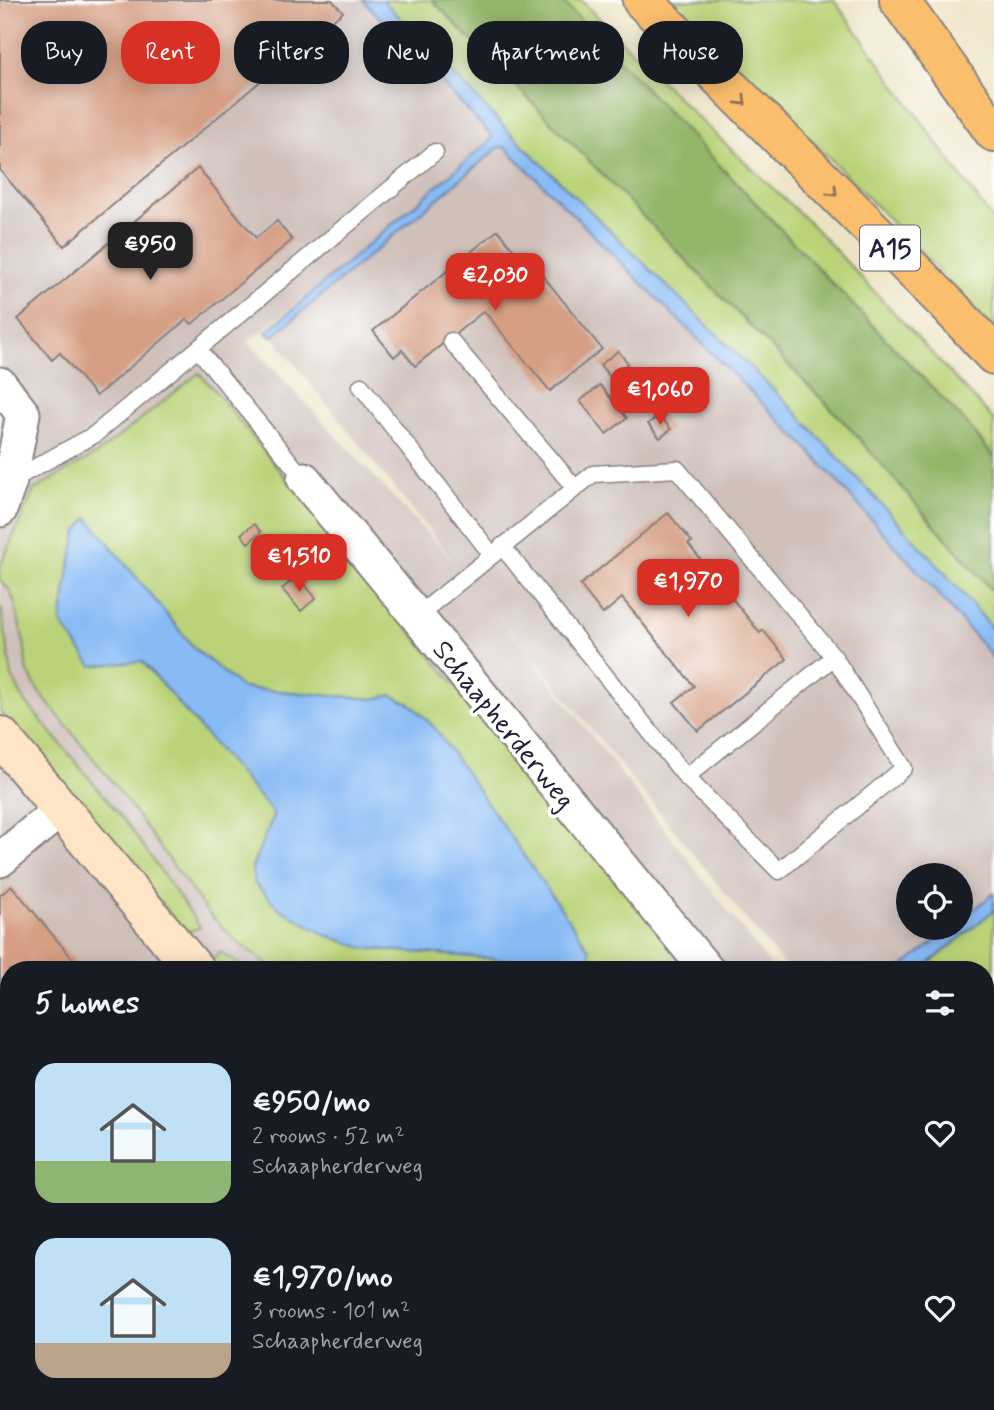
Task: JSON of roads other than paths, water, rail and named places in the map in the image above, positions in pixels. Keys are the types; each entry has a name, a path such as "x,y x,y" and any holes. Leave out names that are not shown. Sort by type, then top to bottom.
{"highway":[{"name":"A15","path":"642,0 950,307 994,355"},
{"path":"899,0 994,132"}],"street":[{"path":"0,384 23,414 5,495"},
{"name":"Schaapherderweg","path":"304,479 700,961"},
{"path":"0,736 188,961"},
{"path":"0,860 61,809"}],"lane":[{"path":"5,495 94,435 435,152"},
{"path":"451,341 575,488"},
{"path":"198,349 304,479"},
{"path":"361,386 497,550 686,777 779,871 904,768 834,657 677,469 593,474 497,550 417,616"},
{"path":"686,777 834,657"}],"water":[{"path":"363,0 383,0 403,21 383,21"},
{"path":"453,74 503,126 791,407 933,560 994,630 994,659 807,448 505,147 498,148 273,336 266,332 492,139 443,84 453,84"},
{"path":"88,518 194,648 242,688 374,699 392,695 412,705 434,727 590,950 590,961 523,961 363,948 326,935 280,909 254,883 252,867 274,814 142,661 92,666 61,623 77,533"},
{"path":"994,893 994,910 973,927 973,910"},
{"path":"937,940 957,940 932,961 910,961"}]}
